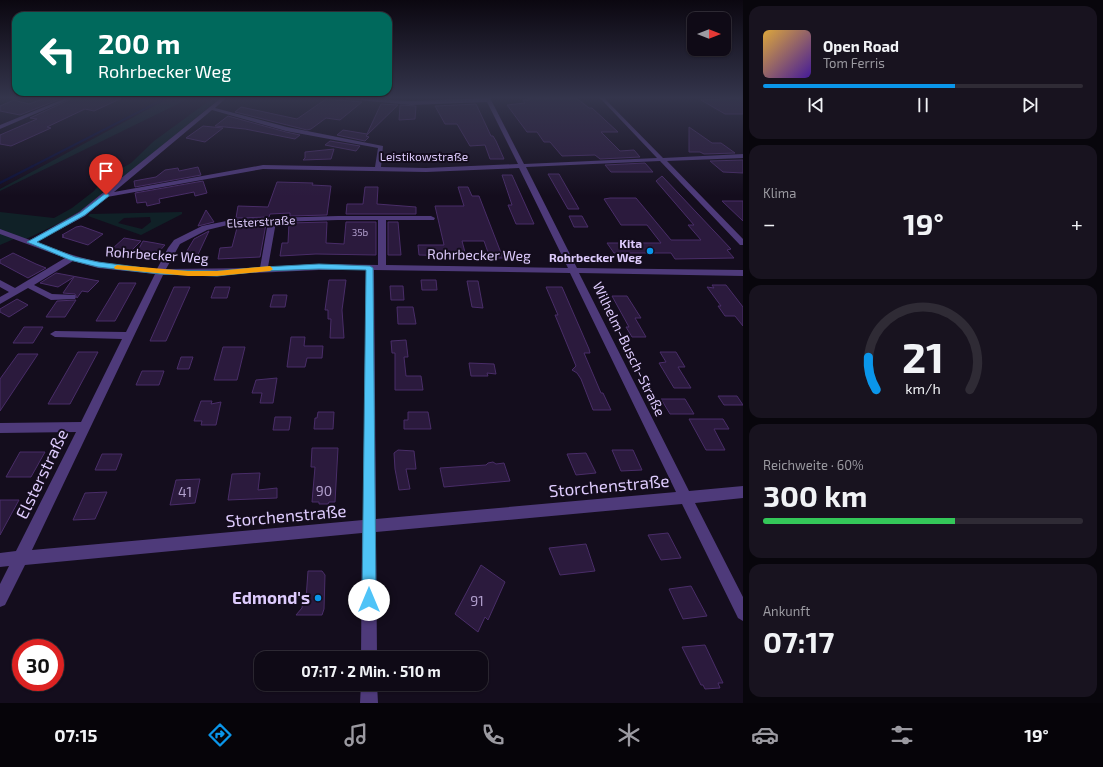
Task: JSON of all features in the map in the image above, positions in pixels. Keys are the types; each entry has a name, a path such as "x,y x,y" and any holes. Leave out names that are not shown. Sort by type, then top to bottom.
{"street":[{"path":"29,241 82,214 183,131"},
{"path":"296,131 381,147 378,168"},
{"name":"Wilhelm-Busch-Straße","path":"505,131 575,270 743,613"},
{"path":"634,131 743,243"},
{"name":"Leistikowstraße","path":"106,195 263,167 426,170 743,156"},
{"path":"369,651 369,527 376,268 382,218"},
{"name":"Elsterstraße","path":"0,600 128,336 172,248 177,242 188,235 220,224 236,221 431,218"},
{"path":"264,269 272,221"},
{"name":"Rohrbecker Weg","path":"0,231 72,258 98,265 160,272 217,273 264,269 319,267 575,270 743,274"},
{"path":"0,301 72,258"},
{"path":"0,283 16,292"},
{"path":"28,284 51,297 72,297"},
{"path":"55,334 128,336"},
{"name":"Elsterstraße","path":"0,428 84,427"},
{"name":"Storchenstraße","path":"0,560 743,492"},
{"path":"369,691 369,703"}],"shaded area":[{"path":"108,131 123,131 0,191 0,189"},
{"path":"168,131 180,131 79,214 26,239 14,239 0,245 0,212 54,218 72,208 94,191 105,178 131,163 154,141"},
{"path":"182,212 182,214 141,235 88,216 90,214","holes":["150,217 151,222 142,229 118,223 124,218"]}],"building":[{"path":"10,131 45,131 11,146 0,144 0,135"},
{"path":"196,131 219,131 205,142 186,138"},
{"path":"254,131 282,131 300,135 295,139"},
{"path":"342,131 367,134 368,131 371,131 366,136 369,137 365,141 337,135"},
{"path":"461,131 489,131 496,141 504,159 490,159 485,145 470,146"},
{"path":"526,131 617,131 618,132 601,132 620,151 634,150 640,157 600,159 595,155 562,156 550,142 544,142 537,132"},
{"path":"689,131 694,131 712,143 721,143 735,153 704,154 700,152 689,152"},
{"path":"330,141 360,146 356,151 325,145"},
{"path":"334,149 331,159 303,160 305,158 305,152"},
{"path":"743,160 743,173 723,172 710,161"},
{"path":"645,163 653,172 611,172 605,165"},
{"path":"198,167 201,175 135,187 134,181 156,177 165,170 178,168 179,171"},
{"path":"548,174 559,174 579,209 568,209"},
{"path":"502,175 512,175 534,224 516,224 508,205 512,205"},
{"path":"662,176 731,249 727,250 734,258 675,259 671,253 614,253 607,243 661,243 647,225 621,225 604,199 610,198 636,198 671,240 701,240 688,225 694,225 656,181"},
{"path":"203,181 207,193 195,196 194,192 159,199 160,203 147,206 146,202 137,203 135,193"},
{"path":"277,182 313,183 312,185 331,186 327,215 290,216 290,213 270,214 269,217 236,218 238,206 268,207"},
{"path":"365,187 378,187 377,204 416,207 416,214 346,214 347,204 363,204"},
{"path":"458,187 468,187 472,196 479,196 503,258 490,258 484,241 462,241 466,256 419,255 418,245 444,245 435,206 464,206"},
{"path":"722,201 743,201 743,221"},
{"path":"206,210 214,222 198,226"},
{"path":"569,216 582,216 588,227 574,227"},
{"path":"327,222 326,243 344,244 346,222 376,222 376,255 316,254 280,256 282,243 288,243 289,223"},
{"path":"388,222 398,222 401,255 388,255"},
{"path":"238,224 266,224 260,257 218,259 220,248 232,247"},
{"path":"81,226 103,234 88,245 62,237 64,236 62,235 76,227"},
{"path":"209,231 195,261 181,261 194,239"},
{"path":"124,238 141,241 129,253 111,250"},
{"path":"143,241 165,245 154,257 136,254"},
{"path":"13,253 46,268 28,278 0,263 0,260"},
{"path":"56,273 99,281 88,292 82,291 77,298 75,294 63,293 74,277 58,287 40,283"},
{"path":"329,280 346,280 342,310 344,338 330,338 331,319 328,319 328,310 325,310"},
{"path":"421,280 436,280 437,290 422,290"},
{"path":"467,281 478,281 483,308 472,307"},
{"path":"119,283 136,283 115,321 96,321"},
{"path":"712,285 726,285 743,307 743,326 735,316 725,316 718,306 721,306 707,287 714,288"},
{"path":"390,286 403,286 404,300 391,300"},
{"path":"174,287 190,287 166,341 150,341"},
{"path":"215,287 230,287 227,298 211,298"},
{"path":"546,287 562,287 589,349 590,353 584,353 601,393 603,393 611,410 593,410 581,379 577,373 572,370 576,366 555,315 558,315"},
{"path":"273,295 287,295 285,307 270,307"},
{"path":"612,296 627,296 641,318 635,318 646,337 632,337 626,327 629,327"},
{"path":"17,299 28,305 9,317 0,312 0,309"},
{"path":"76,300 65,317 46,317 57,301"},
{"path":"397,307 413,307 416,324 398,324"},
{"path":"24,327 43,327 33,343 13,343"},
{"path":"291,337 305,337 304,346 323,346 322,358 307,358 305,367 287,367"},
{"path":"406,340 408,357 404,357 406,376 421,376 423,390 395,390 395,353 392,353 391,341"},
{"path":"223,347 245,347 237,380 214,380"},
{"path":"78,352 98,352 70,404 48,404"},
{"path":"660,352 676,352 685,367 678,367 691,388 674,388 659,363 666,362"},
{"path":"18,354 38,354 0,411 0,379"},
{"path":"181,357 193,357 189,369 177,369"},
{"path":"469,363 494,364 496,374 487,373 488,376 471,376"},
{"path":"142,371 164,371 159,385 136,385"},
{"path":"277,378 273,403 260,403 262,393 252,393 256,380"},
{"path":"718,396 737,396 743,405 724,405"},
{"path":"661,399 685,399 694,414 670,414"},
{"path":"201,401 212,401 211,404 221,402 216,425 201,425 202,421 194,421"},
{"path":"318,412 334,412 333,429 314,429 315,418 317,418"},
{"path":"408,412 428,412 431,429 404,429 404,420 408,420"},
{"path":"275,417 291,417 289,430 273,430"},
{"path":"689,419 723,419 729,429 714,429 725,450 706,450"},
{"path":"312,448 338,448 335,502 319,504 319,502 312,502 315,467 311,467"},
{"path":"398,450 414,451 416,469 406,469 410,489 399,490 394,453"},
{"path":"612,450 633,450 642,470 621,471"},
{"path":"20,452 45,452 31,477 6,477"},
{"path":"586,453 596,473 576,475 567,454"},
{"path":"102,454 122,454 116,470 95,470"},
{"path":"493,462 496,464 504,463 510,481 444,487 440,468 486,465"},
{"path":"260,473 258,490 277,488 277,498 228,500 232,474"},
{"path":"200,479 195,503 170,505 176,480"},
{"path":"107,492 95,519 73,520 85,493"},
{"path":"0,500 19,500 0,535"},
{"path":"668,533 681,558 661,560 648,535"},
{"path":"586,544 595,571 560,575 549,548"},
{"path":"481,565 505,582 488,620 485,617 478,632 455,614"},
{"path":"308,571 322,571 325,575 324,609 322,615 296,615 302,608 303,599 306,599"},
{"path":"691,586 707,616 683,619 669,589"},
{"path":"705,645 723,683 718,683 720,688 705,689 703,685 701,685 682,647"}],"waterway":[{"path":"31,167 102,131"},
{"path":"0,183 33,166"}],"slow traffic":[{"path":"117,267 160,272 188,273 217,273 270,269"}],"place":[{"name":"Kita Rohrbecker Weg","path":"650,251"},
{"name":"Edmond's","path":"318,598"}],"route":[{"path":"106,195 82,214 31,242 72,258 98,265 160,272 217,273 264,269 319,267 370,268 369,600"}]}
